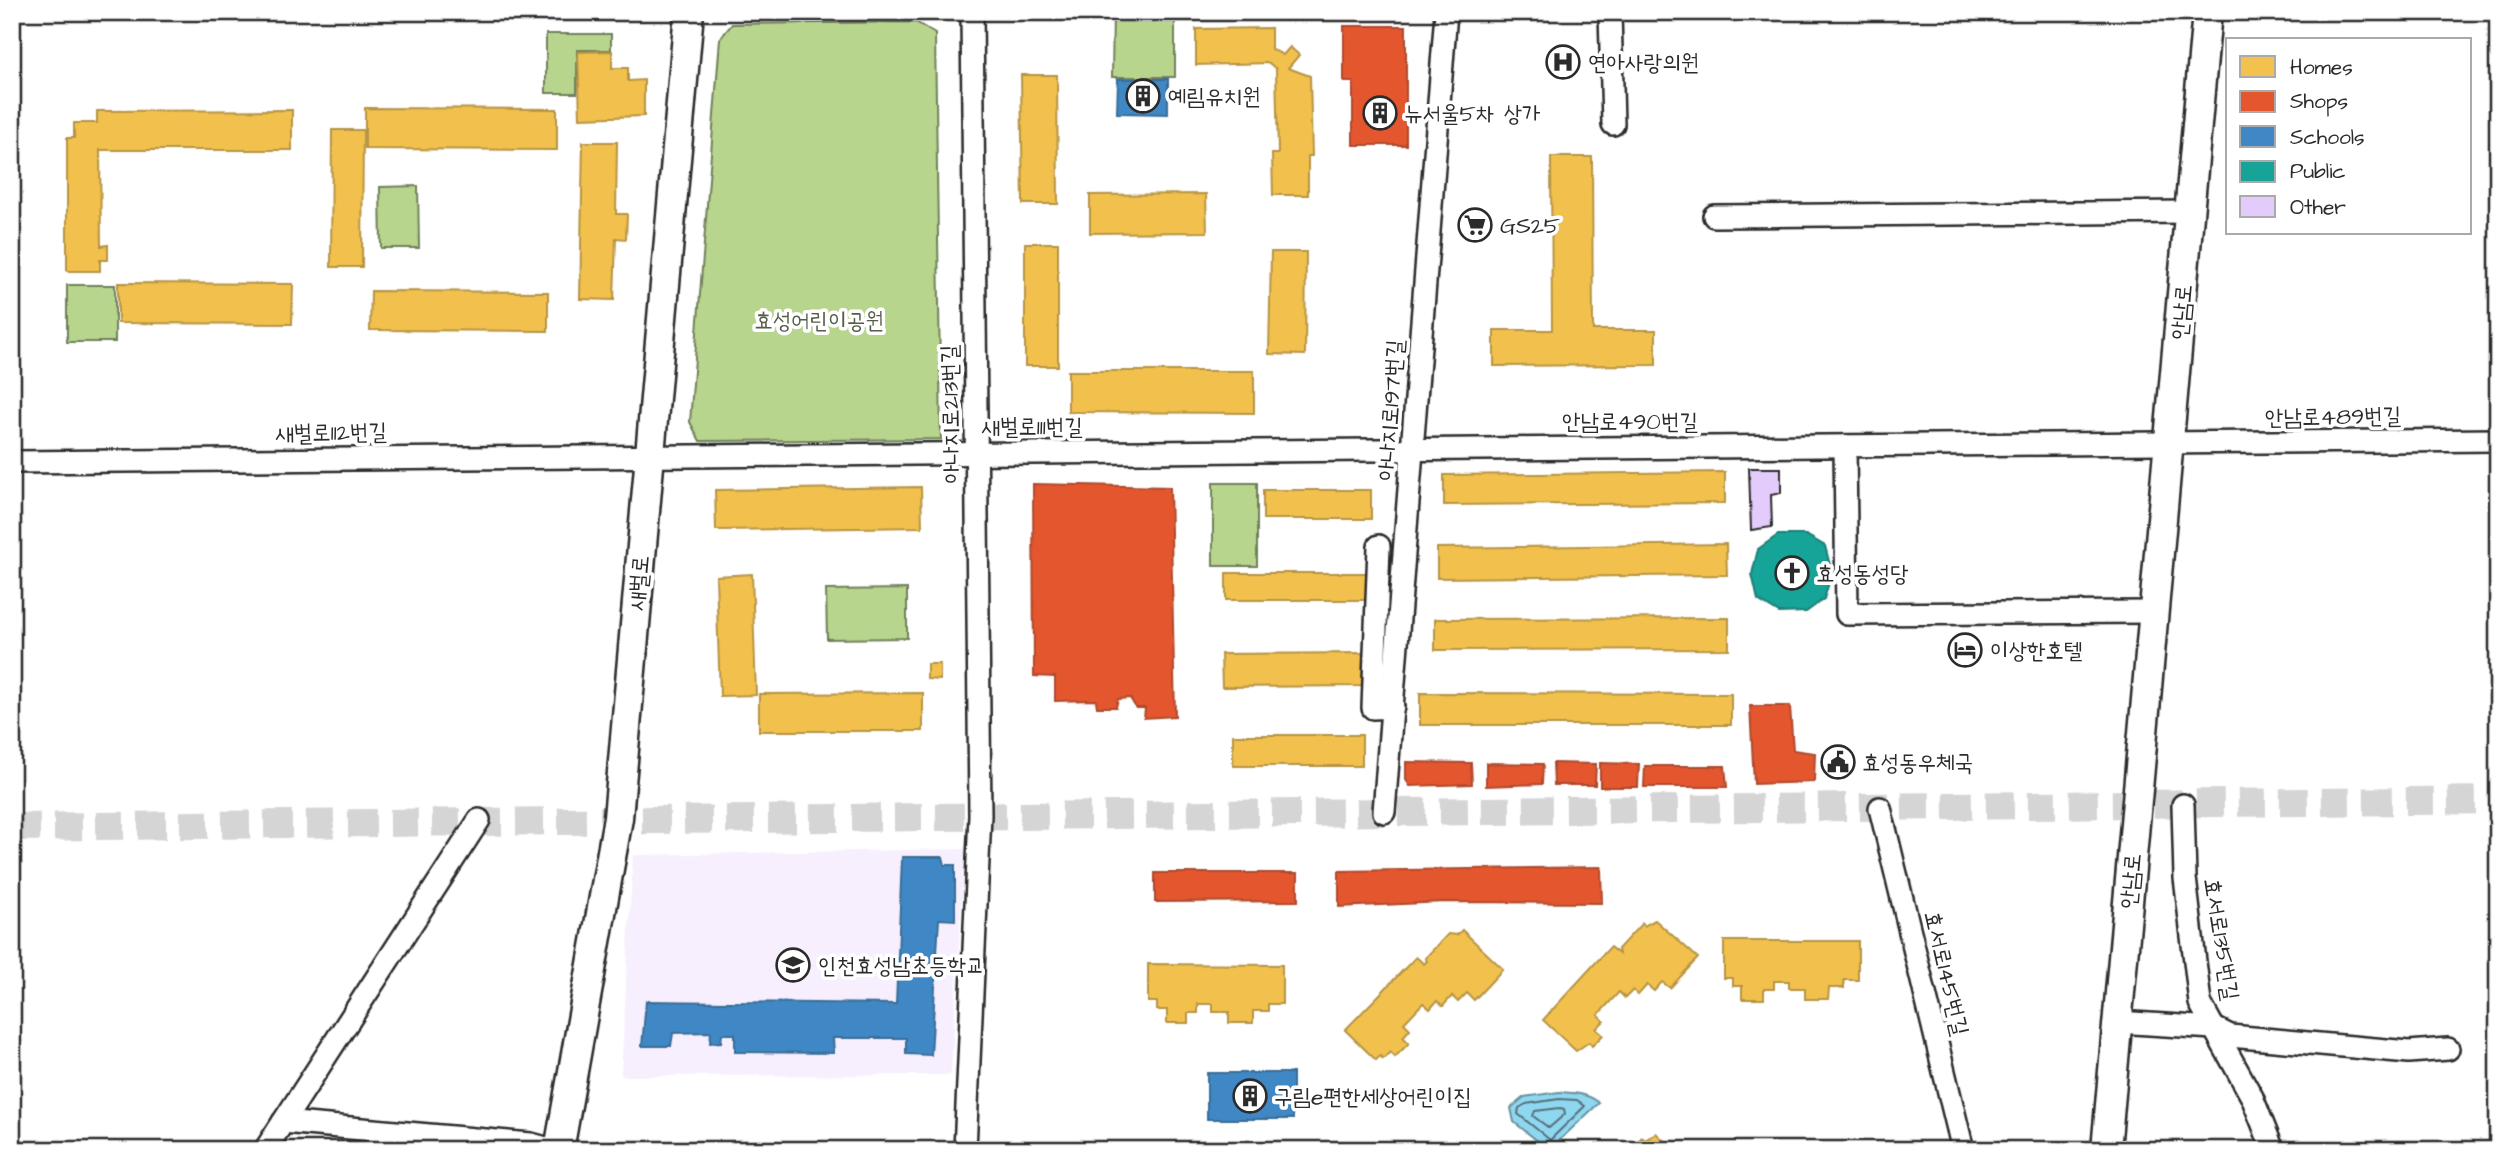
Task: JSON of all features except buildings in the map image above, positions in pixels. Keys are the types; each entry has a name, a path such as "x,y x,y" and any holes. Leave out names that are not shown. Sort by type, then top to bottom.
{"main road":[{"name":"새벌로","path":"559,1150 618,818 689,12"},
{"name":"안남로","path":"2106,1150 2207,12"}],"street":[{"name":"아나지로213번길","path":"965,1150 980,815 972,12"},
{"name":"아나지로197번길","path":"1384,812 1446,12"},
{"path":"1610,12 1613,124"},
{"path":"1714,216 2189,212"},
{"name":"안남로489번길","path":"2169,444 2498,440"},
{"name":"안남로490번길","path":"1414,449 2169,444"},
{"path":"1845,446 1847,614 2153,612"},
{"name":"새벌로111번길","path":"649,455 1414,449"},
{"name":"새벌로112번길","path":"12,462 649,455"},
{"path":"1379,546 1373,708 1393,707"},
{"name":"효서로135번길","path":"2183,805 2185,878 2200,1003 2252,1097 2273,1150"},
{"name":"효서로145번길","path":"1880,808 1963,1150"},
{"path":"265,1150 479,820"},
{"path":"2117,1022 2214,1028 2230,1036 2409,1052 2448,1049"},
{"path":"283,1122 531,1144 553,1150"}],"shaded area":[{"name":"인천효성남초등학교","path":"965,849 951,1075 621,1076 633,855"}],"green space":[{"path":"1113,12 1175,12 1175,77 1112,77"},
{"name":"효성어린이공원","path":"916,22 935,34 941,439 700,441 690,422 720,39 732,24"},
{"path":"546,34 611,34 611,50 577,50 577,93 546,93"},
{"path":"418,186 419,248 381,248 380,187"},
{"path":"67,285 115,285 115,342 67,342"},
{"path":"1213,483 1257,483 1257,566 1213,566"},
{"path":"907,589 907,638 827,639 826,590"}],"water":[{"path":"1559,1092 1585,1095 1599,1103 1549,1150 1514,1122 1511,1108 1524,1097"}],"tunnel":[{"path":"12,827 2498,800"}],"place":[{"name":"연아사랑의원","path":"1563,62"},
{"name":"예림유치원","path":"1143,96"},
{"name":"뉴서울5차 상가","path":"1380,113"},
{"name":"GS25","path":"1475,225"},
{"name":"효성동성당","path":"1792,573"},
{"name":"이상한호텔","path":"1965,650"},
{"name":"효성동우체국","path":"1838,762"},
{"name":"인천효성남초등학교","path":"793,965"},
{"name":"구림e편한세상어린이집","path":"1250,1096"}]}
